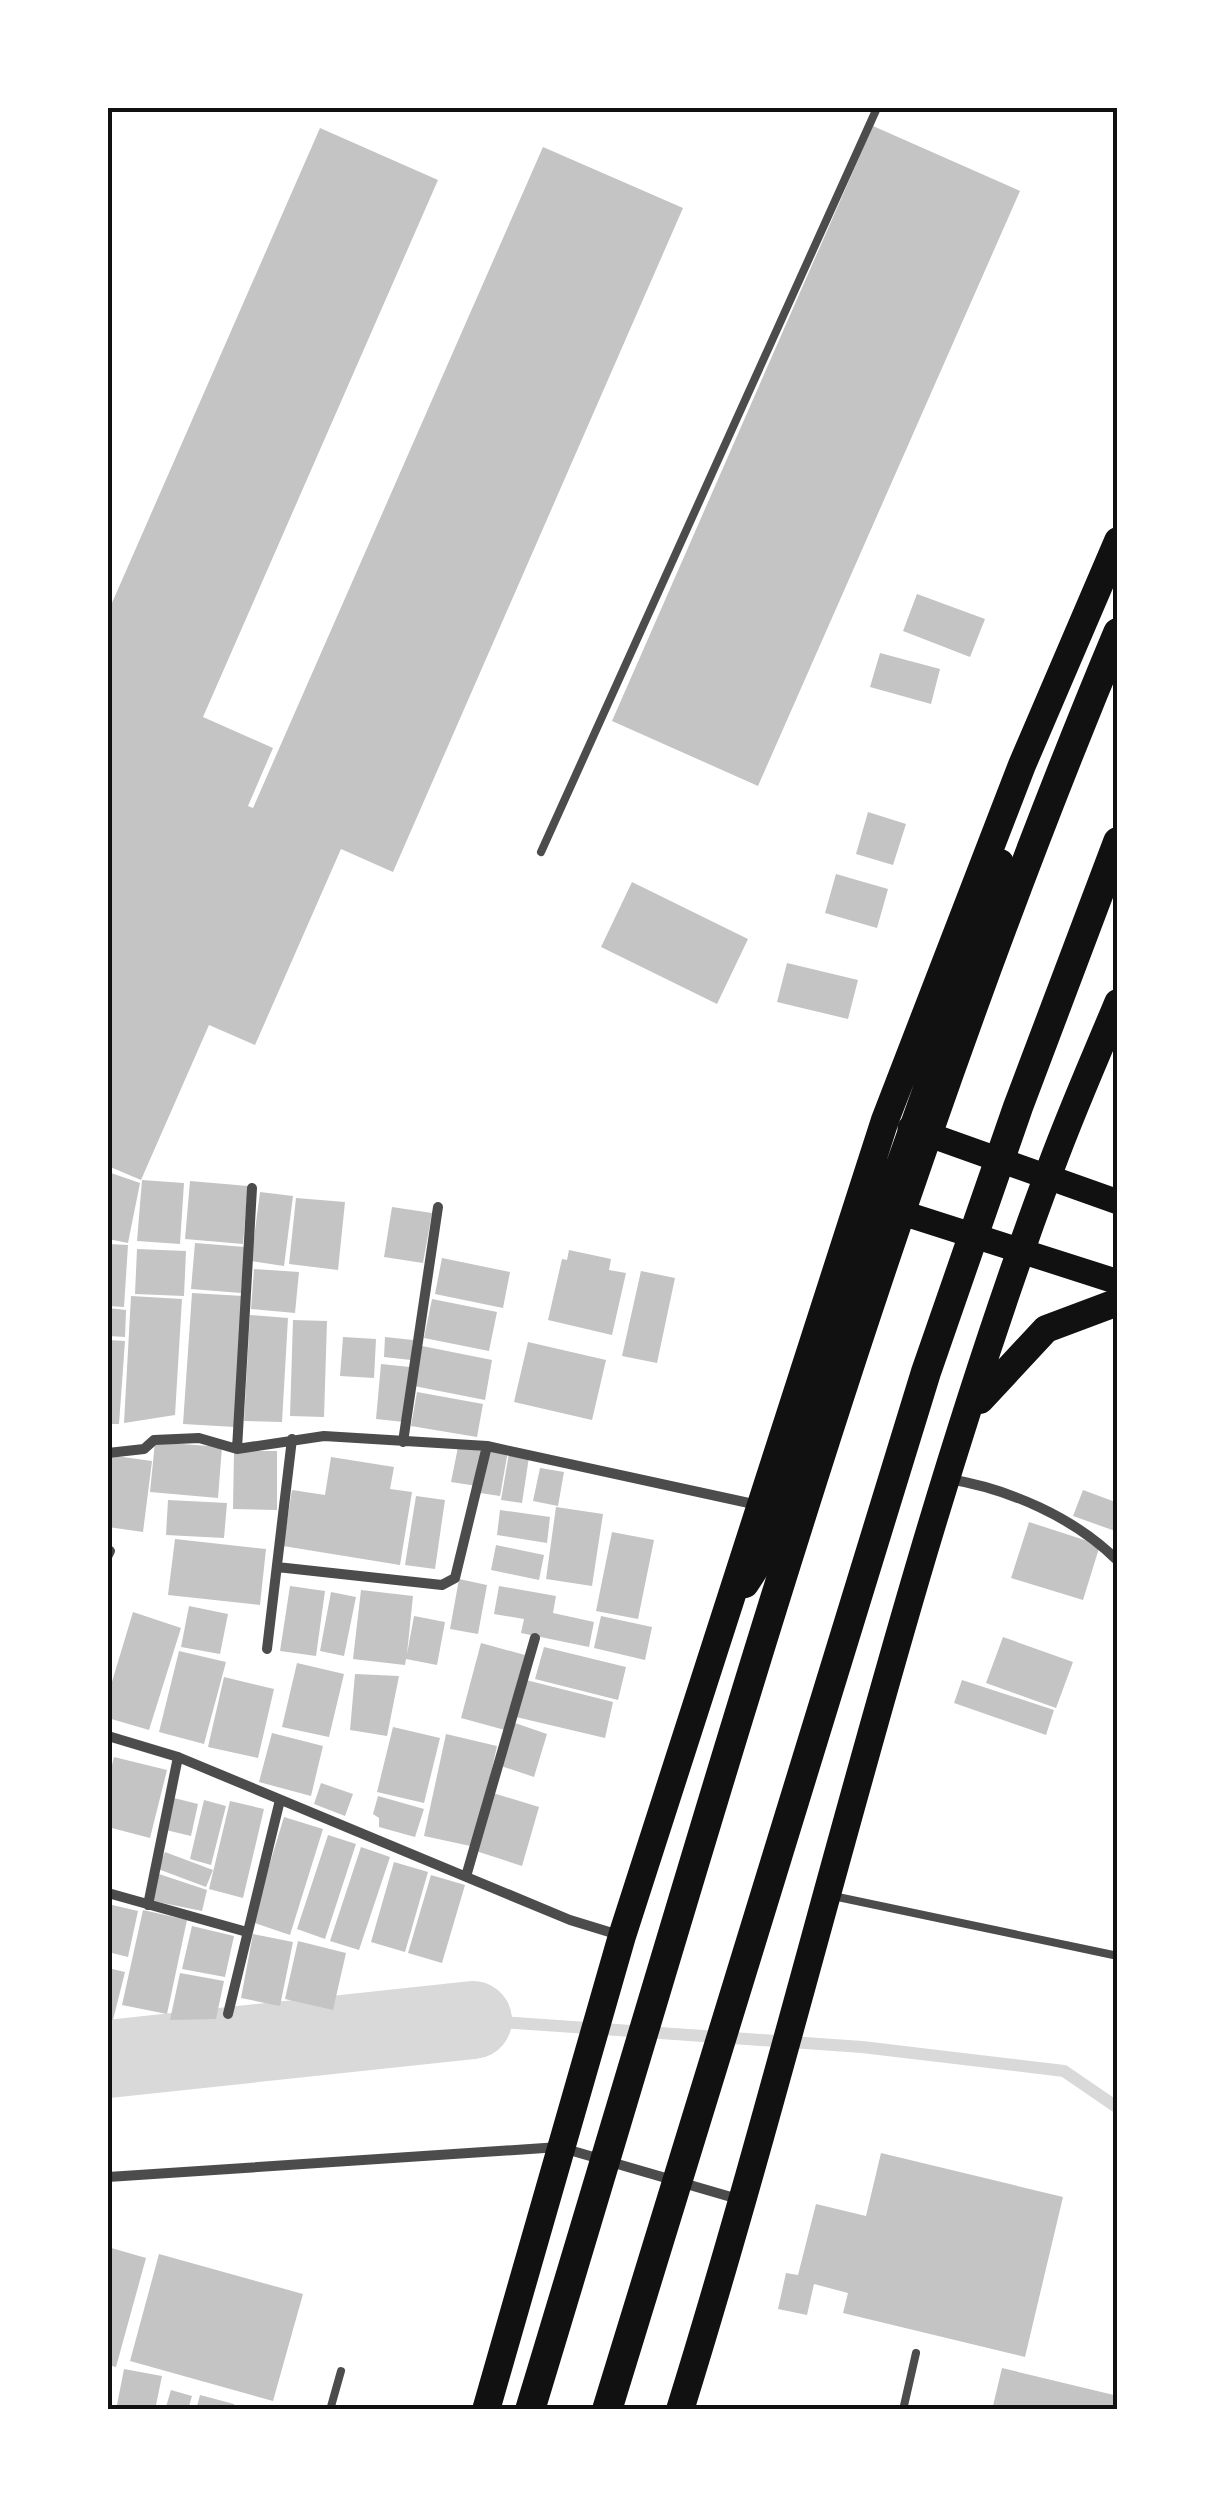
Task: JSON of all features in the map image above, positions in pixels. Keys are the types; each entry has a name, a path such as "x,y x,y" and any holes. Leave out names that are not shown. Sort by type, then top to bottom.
{"highway":[{"path":"486,2410 618,1948 759,1506 872,1203 1022,765 1118,541"},
{"path":"530,2410 787,1567 928,1137 992,952 1118,632"},
{"path":"607,2410 926,1372 1018,1107 1118,842"},
{"path":"680,2410 756,2161 951,1467 1047,1177 1118,1003"},
{"path":"726,1615 778,1532 872,1203"},
{"path":"951,1467 976,1406 1002,1372 1046,1329 1118,1302"}],"main road":[{"path":"898,1124 1118,1202"},
{"path":"872,1203 1118,1282"}],"street":[{"path":"237,1448 252,1188"},
{"path":"403,1442 438,1207"},
{"path":"108,1453 144,1450 154,1440 199,1438 237,1448 292,1439 362,1437 486,1446 759,1506"},
{"path":"267,1650 292,1439"},
{"path":"277,1566 442,1586 455,1578 486,1446"},
{"path":"951,1467 1013,1494 1102,1545 1118,1561"},
{"path":"468,1874 535,1638"},
{"path":"108,1736 178,1757 468,1874 570,1920 618,1948"},
{"path":"148,1905 178,1757"},
{"path":"228,2014 280,1800"},
{"path":"108,1893 247,1932"},
{"path":"108,2177 560,2147 744,2201"}],"lane":[{"path":"541,852 878,108"},
{"path":"828,1894 1118,1956"},
{"path":"903,2410 916,2353"},
{"path":"330,2410 341,2371"}],"building":[{"path":"873,126 1020,191 758,786 612,721"},
{"path":"320,128 438,180 203,717 273,748 248,806 253,808 543,147 683,208 393,872 341,849 255,1045 209,1025 141,1180 108,1166 108,612"},
{"path":"917,594 985,619 970,657 903,631"},
{"path":"880,653 940,669 931,704 870,687"},
{"path":"868,812 906,824 893,865 856,854"},
{"path":"836,874 888,889 877,928 825,913"},
{"path":"632,882 748,939 717,1004 601,947"},
{"path":"787,963 858,980 848,1019 777,1002"},
{"path":"108,1172 140,1183 128,1243 108,1239"},
{"path":"142,1180 184,1183 180,1244 137,1241"},
{"path":"190,1181 248,1186 243,1244 185,1239"},
{"path":"260,1192 293,1196 284,1266 251,1261"},
{"path":"296,1198 345,1202 338,1270 289,1264"},
{"path":"392,1207 432,1213 423,1263 384,1257"},
{"path":"195,1243 245,1247 241,1293 191,1289"},
{"path":"108,1244 128,1245 124,1307 108,1306"},
{"path":"137,1249 186,1251 184,1296 135,1294"},
{"path":"569,1250 611,1259 609,1270 626,1273 612,1335 548,1320 562,1259 567,1260"},
{"path":"442,1258 510,1272 503,1308 435,1294"},
{"path":"254,1269 299,1272 295,1313 251,1309"},
{"path":"641,1271 675,1278 657,1363 622,1356"},
{"path":"192,1293 243,1296 235,1427 183,1424"},
{"path":"131,1296 182,1299 175,1415 124,1423"},
{"path":"432,1299 497,1312 489,1351 424,1338"},
{"path":"108,1308 126,1310 125,1337 108,1336"},
{"path":"250,1315 288,1318 282,1422 244,1421"},
{"path":"293,1320 327,1321 324,1417 290,1416"},
{"path":"343,1337 376,1339 374,1378 340,1376"},
{"path":"385,1337 413,1340 411,1360 384,1357"},
{"path":"108,1340 125,1341 119,1424 108,1424"},
{"path":"528,1342 606,1360 592,1420 514,1402"},
{"path":"422,1346 492,1360 485,1400 414,1386"},
{"path":"381,1364 410,1367 404,1422 376,1419"},
{"path":"417,1392 483,1404 477,1437 411,1426"},
{"path":"155,1442 222,1447 218,1498 150,1492"},
{"path":"458,1447 483,1451 477,1486 451,1482"},
{"path":"488,1448 508,1451 500,1496 480,1493"},
{"path":"234,1451 277,1451 277,1510 233,1509"},
{"path":"509,1453 529,1457 522,1503 501,1500"},
{"path":"108,1455 152,1461 143,1532 108,1527"},
{"path":"331,1457 394,1467 390,1489 412,1492 400,1565 283,1546 292,1490 325,1495"},
{"path":"540,1468 564,1472 558,1506 533,1501"},
{"path":"1083,1490 1118,1503 1118,1532 1073,1516"},
{"path":"416,1496 445,1500 435,1569 405,1565"},
{"path":"168,1500 227,1503 224,1538 166,1535"},
{"path":"556,1507 603,1514 592,1586 546,1579"},
{"path":"500,1510 550,1517 547,1543 497,1535"},
{"path":"1029,1522 1100,1545 1083,1600 1011,1578"},
{"path":"612,1532 654,1540 638,1619 596,1611"},
{"path":"175,1539 266,1549 260,1605 168,1595"},
{"path":"496,1545 544,1555 539,1580 491,1570"},
{"path":"459,1579 487,1585 478,1634 450,1629"},
{"path":"290,1586 325,1591 316,1656 280,1651"},
{"path":"499,1586 556,1596 553,1613 594,1622 589,1647 521,1633 524,1619 494,1614"},
{"path":"361,1590 413,1596 407,1654 414,1616 445,1622 437,1665 406,1659 405,1665 353,1659"},
{"path":"331,1592 356,1597 344,1656 320,1651"},
{"path":"189,1606 228,1614 220,1654 181,1647"},
{"path":"133,1612 181,1628 149,1730 108,1718 108,1695"},
{"path":"601,1616 652,1627 645,1660 594,1648"},
{"path":"1003,1637 1073,1662 1056,1708 986,1683"},
{"path":"481,1643 525,1655 505,1730 461,1718"},
{"path":"544,1647 626,1667 618,1700 535,1679"},
{"path":"179,1651 226,1662 204,1744 159,1732"},
{"path":"297,1663 344,1674 329,1737 282,1727"},
{"path":"355,1674 399,1676 387,1736 350,1730"},
{"path":"224,1677 274,1689 258,1758 208,1747"},
{"path":"526,1680 613,1702 605,1738 516,1717"},
{"path":"962,1680 1054,1710 1046,1735 954,1703"},
{"path":"515,1723 547,1734 534,1777 501,1766"},
{"path":"393,1727 440,1738 424,1803 377,1792"},
{"path":"272,1733 323,1746 311,1796 259,1782"},
{"path":"446,1734 497,1746 475,1847 424,1836"},
{"path":"114,1757 167,1770 150,1838 108,1827 108,1781"},
{"path":"321,1783 353,1794 345,1816 314,1804"},
{"path":"493,1793 539,1807 522,1866 476,1851"},
{"path":"378,1796 424,1809 415,1837 379,1827 379,1818 373,1814"},
{"path":"174,1798 198,1804 191,1836 166,1830"},
{"path":"204,1800 226,1806 211,1865 190,1859"},
{"path":"230,1801 264,1809 243,1898 209,1889"},
{"path":"284,1817 323,1829 290,1935 252,1922"},
{"path":"328,1835 356,1844 325,1939 297,1929"},
{"path":"361,1847 390,1857 359,1950 330,1941"},
{"path":"165,1852 213,1870 206,1887 158,1869"},
{"path":"394,1862 428,1872 405,1952 371,1942"},
{"path":"159,1874 207,1890 202,1911 153,1901"},
{"path":"431,1875 465,1885 442,1963 408,1953"},
{"path":"108,1904 138,1911 128,1957 108,1952"},
{"path":"143,1910 187,1920 167,2014 122,2005"},
{"path":"192,1926 234,1936 225,1977 182,1969"},
{"path":"253,1934 293,1942 280,2006 241,1998"},
{"path":"298,1941 346,1953 333,2010 285,1999"},
{"path":"108,1968 125,1972 113,2020 108,2019"},
{"path":"180,1973 224,1981 216,2019 170,2020"},
{"path":"881,2153 1063,2197 1025,2357 843,2313 848,2293 814,2284 807,2315 778,2309 786,2273 798,2275 816,2204 866,2216"},
{"path":"108,2247 146,2258 116,2367 108,2365"},
{"path":"159,2254 303,2294 273,2401 130,2361"},
{"path":"1002,2368 1118,2396 1118,2410 992,2410"},
{"path":"124,2369 162,2376 155,2410 116,2410"},
{"path":"171,2390 192,2396 188,2410 165,2410"},
{"path":"200,2395 234,2404 233,2410 196,2410"}],"waterway":[{"path":"473,2020 862,2047 1064,2071 1118,2108"},
{"path":"108,2059 473,2020"}]}
